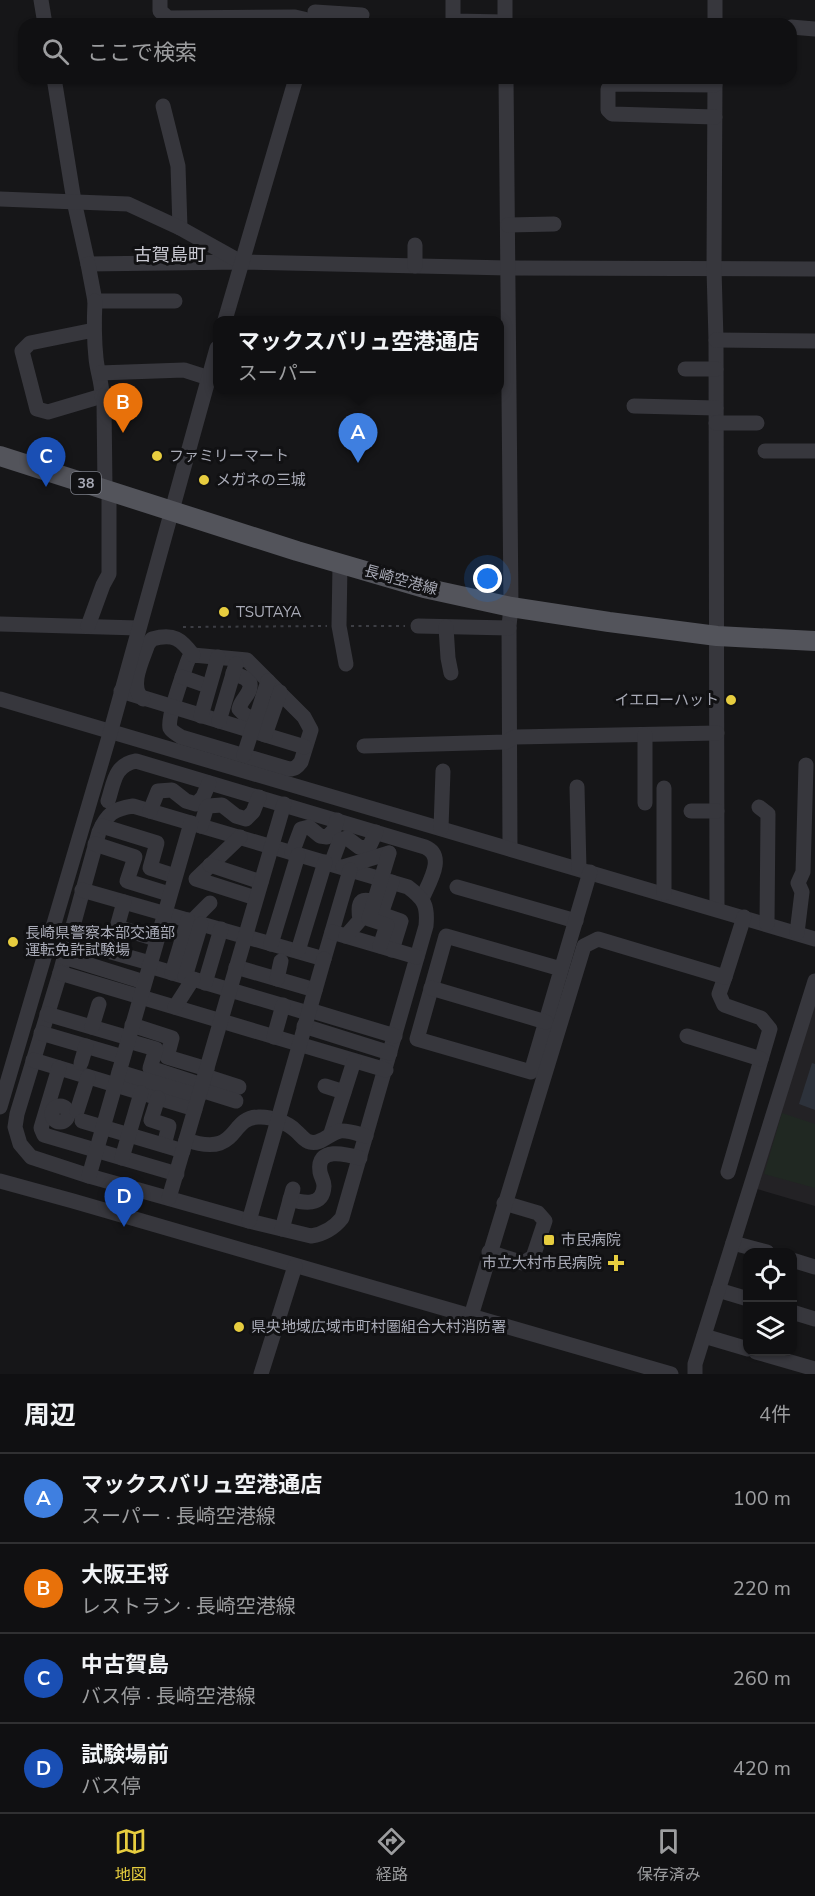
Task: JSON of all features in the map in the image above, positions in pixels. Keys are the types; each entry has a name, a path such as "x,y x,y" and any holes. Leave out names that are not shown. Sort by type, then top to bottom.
{"main road":[{"name":"長崎空港線","path":"0,456 340,564 424,588 511,607 717,636 815,641"}],"street":[{"path":"41,0 44,18"},
{"path":"160,0 160,11 168,18 362,15"},
{"path":"453,0 453,18"},
{"path":"505,0 505,18"},
{"path":"715,0 715,18"},
{"path":"797,28 815,29"},
{"path":"55,84 74,201 95,301 96,361 104,402 109,573 88,626"},
{"path":"226,316 294,84"},
{"path":"506,84 511,607 509,628 510,849"},
{"path":"613,84 608,89 608,110 612,114 715,117"},
{"path":"715,84 717,909"},
{"path":"162,117 183,168 180,228"},
{"path":"0,199 128,204 180,228 241,262"},
{"path":"508,225 554,224"},
{"path":"415,245 415,266"},
{"path":"88,264 241,262 508,268 815,269"},
{"path":"95,301 175,301"},
{"path":"94,330 30,344 22,351 37,409 48,412 102,396"},
{"path":"716,340 768,335 815,341"},
{"path":"0,1107 111,730 213,363"},
{"path":"685,369 716,369"},
{"path":"99,373 184,370 209,378"},
{"path":"633,406 651,402 757,423"},
{"path":"765,451 815,451"},
{"path":"340,564 339,626 346,664"},
{"path":"0,624 138,628"},
{"path":"418,626 509,628"},
{"path":"446,627 451,674"},
{"path":"173,632 193,655 225,661 247,660 304,717 311,730 301,762 294,769 181,737 174,733 170,724 173,707 187,663 193,655"},
{"path":"143,699 138,694 135,684 148,644 156,637 173,632 225,661 250,683 249,692 242,700 239,709 245,715 305,747"},
{"path":"197,714 205,687 225,661"},
{"path":"219,721 226,696 225,661"},
{"path":"182,677 226,696"},
{"path":"265,725 268,681"},
{"path":"121,691 219,721 265,725"},
{"path":"244,755 265,725 280,692"},
{"path":"0,699 815,939"},
{"path":"364,746 447,738 506,742 515,736 717,733"},
{"path":"645,735 645,803"},
{"path":"92,790 113,805 133,806 408,887 422,899 427,920 360,1158 342,1218 336,1226 321,1234 311,1236 89,1176 31,1157 20,1144 15,1127 21,1102 95,844 102,826 111,813 113,805 119,769 128,762 136,761 430,849 436,860 435,868 422,899"},
{"path":"797,933 802,892 798,883 803,872 806,765"},
{"path":"441,828 443,771"},
{"path":"150,811 158,791 172,790 186,801 196,804 203,797 209,783"},
{"path":"561,969 446,936 417,1038 531,1072 576,921 584,870 577,787"},
{"path":"664,788 664,893"},
{"path":"164,913 175,876 196,825 208,806 222,805 236,816 246,819 254,812 260,797"},
{"path":"245,936 284,804"},
{"path":"759,807 768,814 767,924"},
{"path":"691,812 717,811"},
{"path":"271,944 301,829 309,827 318,835 327,837 334,830 337,820"},
{"path":"102,826 157,843 150,868 175,876"},
{"path":"339,934 337,866 340,840 347,838 359,848 365,848 370,845 376,832"},
{"path":"240,837 196,879 256,898"},
{"path":"95,844 135,857 127,881 169,894"},
{"path":"337,866 389,854 381,914 401,921 386,948"},
{"path":"210,865 261,882"},
{"path":"298,951 337,866"},
{"path":"386,880 374,902 369,919 387,925 386,948"},
{"path":"457,887 576,921"},
{"path":"82,890 324,959"},
{"path":"249,1221 324,959 339,934 360,920 358,908 361,902 369,900 374,902"},
{"path":"112,945 124,902"},
{"path":"175,1007 189,978 197,951 194,922 210,903 219,929"},
{"path":"164,913 230,990"},
{"path":"728,1172 770,1029 761,1018 724,1005 719,994 744,917"},
{"path":"117,927 315,990"},
{"path":"189,978 197,951 219,929"},
{"path":"339,934 417,957"},
{"path":"149,965 245,936"},
{"path":"69,939 189,978 283,1005 390,1053"},
{"path":"471,1316 584,946 598,939 725,977"},
{"path":"277,979 282,961"},
{"path":"62,965 142,989 175,1007 386,1070"},
{"path":"89,1176 149,965"},
{"path":"695,1374 695,1364 815,981"},
{"path":"431,988 546,1022"},
{"path":"169,1198 230,990"},
{"path":"92,1027 99,1004"},
{"path":"274,1036 283,1005"},
{"path":"47,1014 130,1035 172,1038 167,1057 202,1088"},
{"path":"307,1016 395,1036"},
{"path":"41,1033 86,1046 141,1093 158,1098 202,1088"},
{"path":"687,1036 761,1059"},
{"path":"68,1142 84,1070 86,1046"},
{"path":"33,1060 59,1068 119,1072 202,1088 230,1099"},
{"path":"332,1133 354,1061"},
{"path":"59,1068 49,1111 41,1131 44,1135 177,1174"},
{"path":"325,1086 344,1092"},
{"path":"122,1158 141,1093"},
{"path":"158,1098 151,1120 169,1126 164,1145"},
{"path":"21,1102 49,1111 61,1106 75,1118 164,1145 217,1145 229,1138 252,1117 277,1120 289,1126 308,1142 315,1143 332,1133 349,1131 366,1136"},
{"path":"282,1229 291,1194 305,1203 314,1202 320,1197 324,1185 320,1172 324,1158 330,1154 345,1154 360,1158"},
{"path":"0,1181 671,1374"},
{"path":"489,1252 524,1263 533,1257 544,1221 538,1213 504,1203"},
{"path":"733,1243 752,1248"},
{"path":"797,1262 815,1267"},
{"path":"261,1374 295,1266"},
{"path":"718,1290 743,1298"},
{"path":"797,1314 815,1319"},
{"path":"704,1336 743,1348"},
{"path":"770,1356 815,1369"}],"path":[{"path":"173,632 339,626 418,626"}],"shaded area":[{"path":"815,998 815,1206 757,1189"},
{"path":"812,1063 815,1064 815,1110 799,1104"},
{"path":"782,1113 815,1124 815,1188 764,1174"}],"place":[{"name":"大阪王将","path":"123,433"},
{"name":"ファミリーマート","path":"157,456"},
{"name":"マックスバリュ空港通店","path":"358,463"},
{"name":"メガネの三城","path":"204,480"},
{"name":"中古賀島","path":"46,487"},
{"name":"TSUTAYA","path":"224,612"},
{"name":"イエローハット","path":"731,700"},
{"name":"長崎県警察本部交通部 運転免許試験場","path":"13,942"},
{"name":"試験場前","path":"124,1227"},
{"name":"市民病院","path":"549,1240"},
{"name":"市立大村市民病院","path":"616,1263"},
{"name":"県央地域広域市町村圏組合大村消防署","path":"239,1327"}],"district":[{"name":"古賀島町","path":"170,255"}]}
